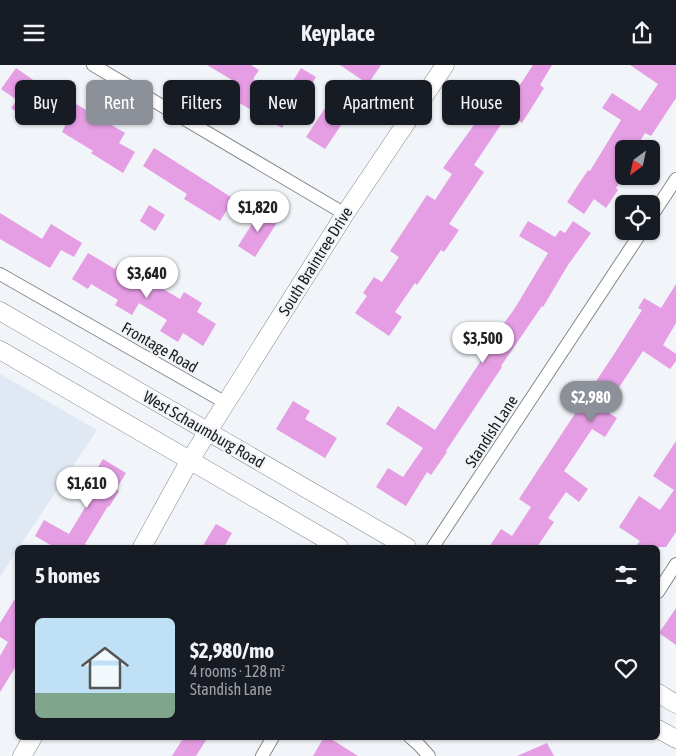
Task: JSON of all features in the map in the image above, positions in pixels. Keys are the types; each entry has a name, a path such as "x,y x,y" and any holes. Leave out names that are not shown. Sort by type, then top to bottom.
{"main road":[{"name":"South Braintree Drive","path":"143,545 190,460 345,214 445,65"},
{"name":"West Schaumburg Road","path":"0,311 404,545"},
{"path":"0,350 336,545"},
{"path":"660,694 676,703"},
{"path":"660,730 676,739"},
{"path":"22,756 30,740"}],"street":[{"path":"93,65 345,214"},
{"path":"660,203 676,179"},
{"name":"Standish Lane","path":"434,545 636,240"},
{"name":"Frontage Road","path":"0,274 226,403"},
{"path":"660,589 676,564"},
{"path":"262,756 271,740"},
{"path":"413,740 429,756"}],"shaded area":[{"path":"0,374 97,430 20,545 15,545 15,553 0,577"}],"building":[{"path":"207,65 251,65 259,70 253,79 255,80 250,80 250,109 240,103 240,80 232,80"},
{"path":"340,65 381,65 371,80 362,80"},
{"path":"533,65 552,65 540,85 544,88 522,123 520,122 520,85"},
{"path":"630,65 676,65 676,98 651,136 645,133 641,140 615,140 615,185 618,185 616,188 618,190 606,208 594,199 584,214 567,202 588,170 590,171 621,120 602,108 612,93 640,111 658,84"},
{"path":"16,68 33,80 15,80 15,99 1,89"},
{"path":"301,68 316,77 314,80 294,80"},
{"path":"15,103 15,111 11,108"},
{"path":"76,104 86,110 86,125 112,125 125,133 119,143 135,152 123,173 91,153 93,151 62,132 66,125 76,125"},
{"path":"325,108 325,125 341,125 325,149 306,137"},
{"path":"474,125 501,125 474,165 484,172 449,224 459,230 444,252 441,250 417,285 415,283 395,312 402,317 389,336 355,313 367,296 363,293 374,277 382,282 399,257 390,251 427,195 435,200 452,174 443,168"},
{"path":"154,148 234,199 220,221 184,199 187,194 143,166"},
{"path":"149,205 165,215 155,231 140,221"},
{"path":"261,210 278,221 255,257 238,246"},
{"path":"0,213 42,239 51,224 82,243 74,257 61,250 50,268 0,239"},
{"path":"528,221 555,237 560,230 565,233 573,221 591,233 568,265 543,307 501,366 447,452 431,475 427,472 406,506 376,487 388,468 403,477 423,448 386,424 398,406 435,430 496,338 494,337 515,308 548,253 519,236"},
{"path":"88,253 115,269 119,263 180,299 184,292 202,303 197,312 216,324 203,346 183,333 178,342 160,331 167,320 139,303 132,315 115,305 118,300 91,284 88,289 72,279"},
{"path":"676,284 676,323 663,345 676,354 676,361 670,369 643,351 604,410 617,418 605,437 592,429 564,471 588,489 579,502 566,492 548,518 554,522 538,545 490,545 501,529 512,536 531,507 519,499 642,310 638,308 644,298 661,308"},
{"path":"293,401 310,411 305,419 337,438 325,458 276,429"},
{"path":"676,441 676,532 666,547 660,547 660,545 637,545 640,541 619,527 639,496 660,510 674,490 653,476"},
{"path":"103,459 126,473 116,489 119,491 85,544 87,545 51,545 35,536 44,520 69,534 92,496 83,491"},
{"path":"216,524 232,533 225,545 203,545"},
{"path":"15,599 15,668 0,692 0,656 8,642 0,637 0,623"},
{"path":"676,608 676,645 660,634"},
{"path":"182,740 206,740 196,756 172,756"},
{"path":"322,740 333,740 358,756 313,756"},
{"path":"547,743 554,756 517,756"}]}
